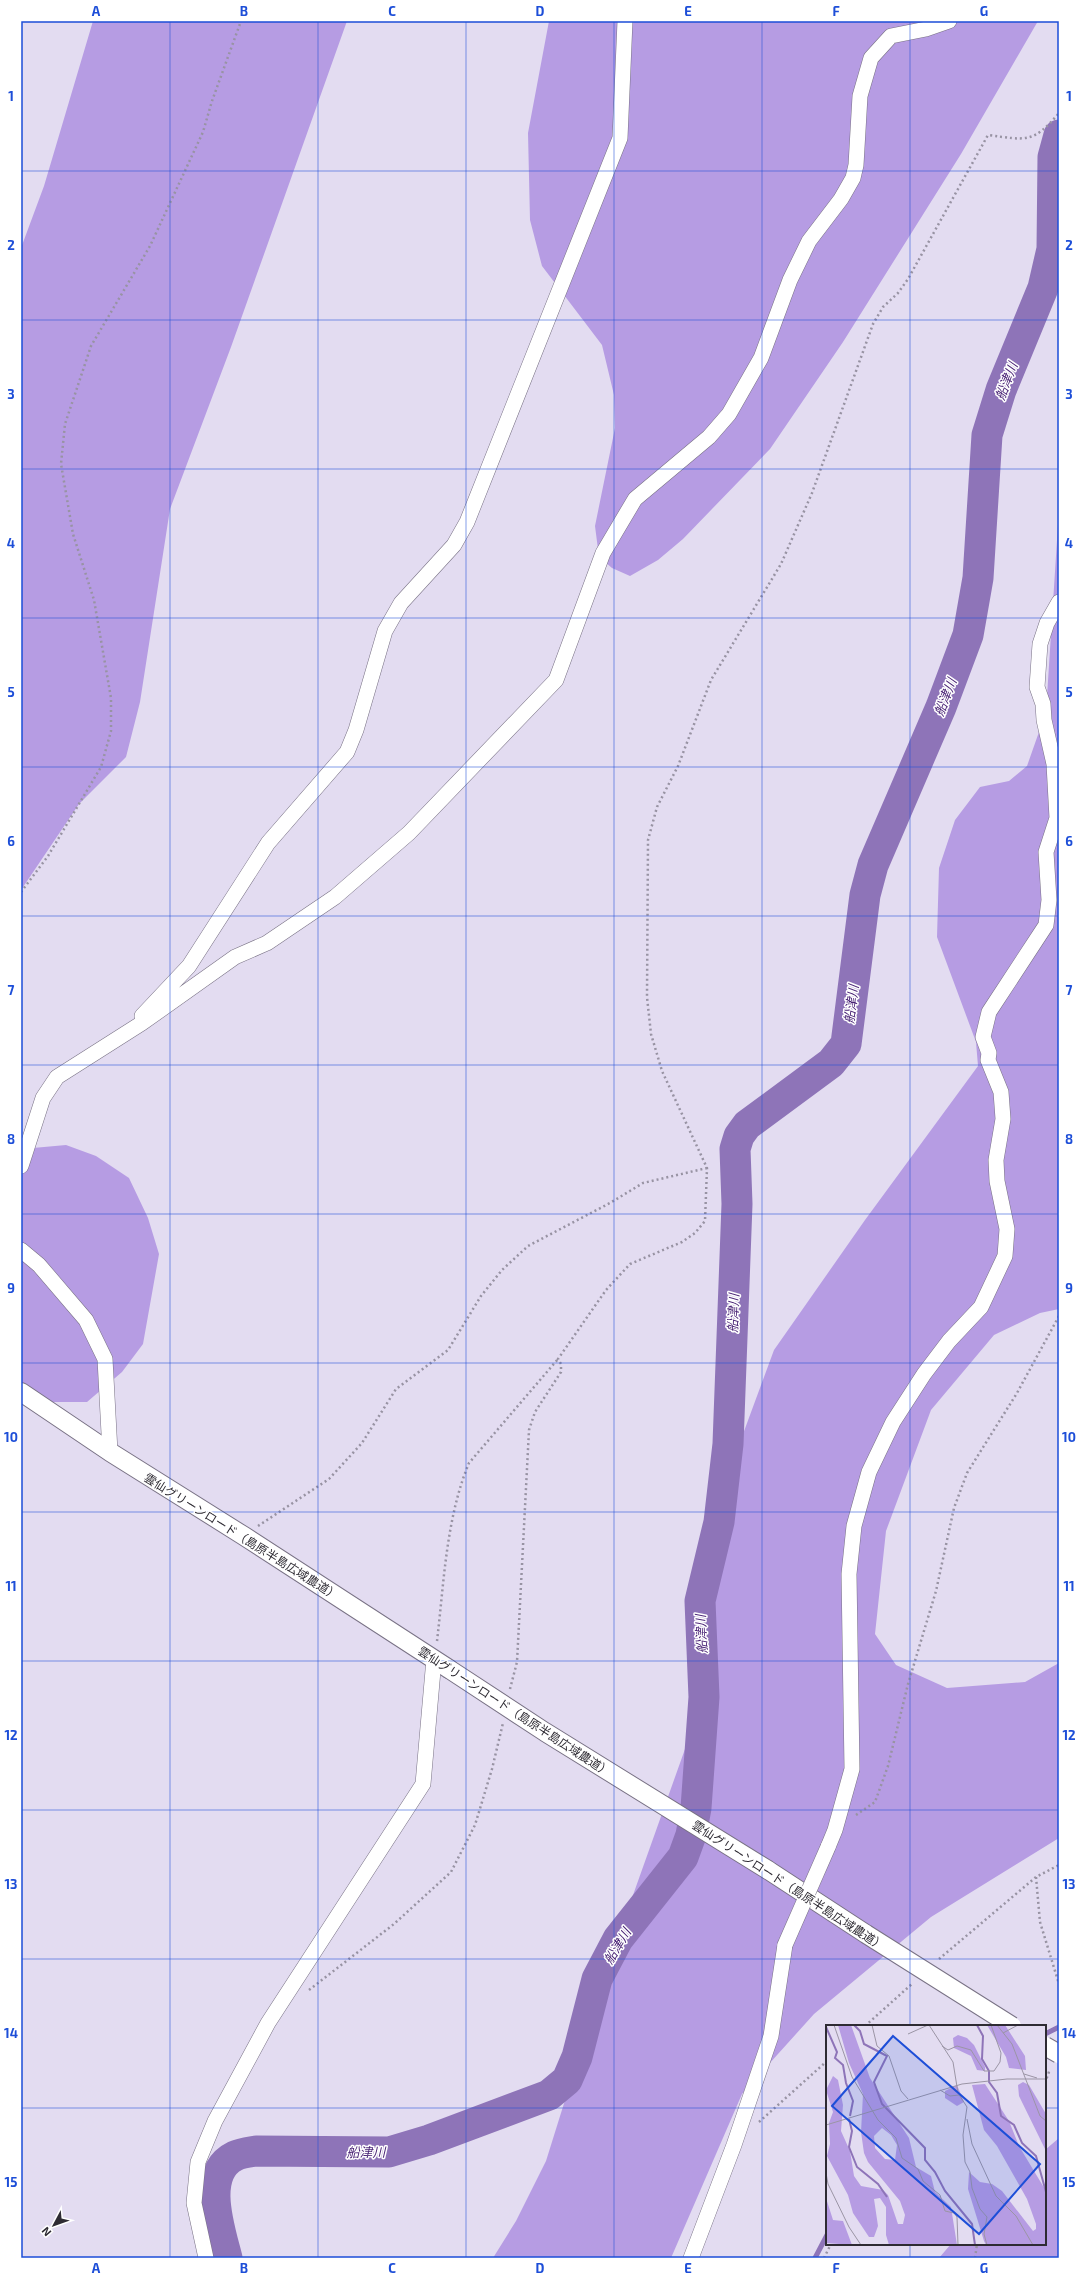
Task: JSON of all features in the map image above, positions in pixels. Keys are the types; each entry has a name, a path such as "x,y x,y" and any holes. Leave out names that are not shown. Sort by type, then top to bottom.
{"street":[{"path":"142,1023 144,1012 189,966 268,844 347,752 356,730 385,631 401,603 454,546 467,522 620,138 625,21"},
{"path":"21,1166 43,1098 57,1077 142,1023 235,957 267,944 335,897 409,833 556,680 603,553 635,499 709,437 729,414 761,358 790,280 809,241 841,199 852,178 856,165 860,96 871,58 891,36 926,29 949,21"},
{"path":"691,2258 734,2145 771,2036 785,1945 835,1830 852,1769 849,1574 854,1526 870,1472 893,1422 924,1374 949,1341 981,1307 1005,1256 1007,1229 997,1180 996,1160 1004,1119 1001,1092 988,1060 989,1053 983,1037 989,1012 1046,925 1049,900 1046,852 1056,818 1054,764 1044,720 1043,704 1037,687 1040,644 1047,623 1059,602"},
{"path":"21,1250 39,1265 86,1320 105,1359 110,1452"},
{"name":"雲仙グリーンロード（島原半島広域農道）","path":"21,1392 110,1452 244,1536 545,1732 768,1870 1010,2025"},
{"path":"206,2258 194,2203 198,2162 215,2121 268,2022 423,1784 441,1664"},
{"path":"1046,2047 1059,2054"}],"path":[{"path":"21,892 48,856 101,768 112,731 111,698 94,600 73,534 61,464 65,424 91,346 150,246 203,132 212,100 241,21"},
{"path":"441,1664 452,1525 464,1476 469,1463 558,1359 606,1290 630,1264 682,1242 696,1234 705,1221 707,1168 662,1071 652,1034 647,997 648,840 657,807 678,766 711,680 781,564 812,493 873,324 882,307 898,293 908,279 988,135 1022,140 1031,138 1047,128 1059,113"},
{"path":"244,1536 329,1479 362,1443 396,1389 448,1350 481,1296 502,1270 528,1246 610,1203 643,1183 707,1168"},
{"path":"875,1802 888,1766 908,1684 936,1591 954,1508 967,1473 1017,1393 1059,1316"},
{"path":"510,1692 517,1662 529,1430 535,1412 561,1372 561,1364 558,1359"},
{"path":"304,1994 394,1924 451,1872 475,1825 492,1769 504,1716"},
{"path":"936,1962 1036,1877 1059,1865"},
{"path":"1036,1877 1040,1922 1059,1984"},
{"path":"866,2025 918,1978"},
{"path":"757,2124 826,2062"},
{"path":"824,2258 830,2245"},
{"path":"975,2258 977,2245"}],"shaded area":[{"path":"93,21 347,21 231,347 170,509 140,702 126,757 79,804 21,890 21,248 44,186"},
{"path":"549,21 1038,21 961,154 843,342 770,449 683,539 658,560 630,576 612,568 599,557 595,526 615,428 614,395 602,345 542,266 530,220 528,133"},
{"path":"1059,509 1059,1309 1040,1313 994,1335 931,1410 886,1531 875,1634 896,1665 947,1688 1025,1682 1059,1663 1059,1838 931,1917 814,2014 742,2094 671,2258 493,2258 516,2221 546,2161 601,1985 690,1735 730,1518 743,1434 774,1350 865,1220 978,1066 976,1042 937,937 939,868 955,820 980,787 1009,781 1027,766 1046,712"},
{"path":"66,1145 96,1156 129,1178 148,1218 159,1254 143,1344 122,1372 87,1402 51,1402 21,1390 21,1159 33,1148"},
{"path":"1059,2138 1059,2258 939,2258 950,2245 1046,2245 1046,2149"}],"waterway":[{"name":"船津川","path":"227,2258 217,2218 215,2188 218,2175 224,2164 235,2156 256,2151 389,2152 429,2140 549,2095 567,2080 577,2057 597,1979 618,1939 683,1857 691,1835 696,1808 704,1697 700,1601 719,1522 728,1444 737,1204 735,1149 739,1136 747,1125 831,1063 846,1044 865,895 873,865 941,707 968,635 978,578 987,435 1001,390 1043,288 1052,249 1053,157 1059,135"},
{"path":"1046,2034 1059,2027"},
{"path":"815,2258 826,2237"}]}
